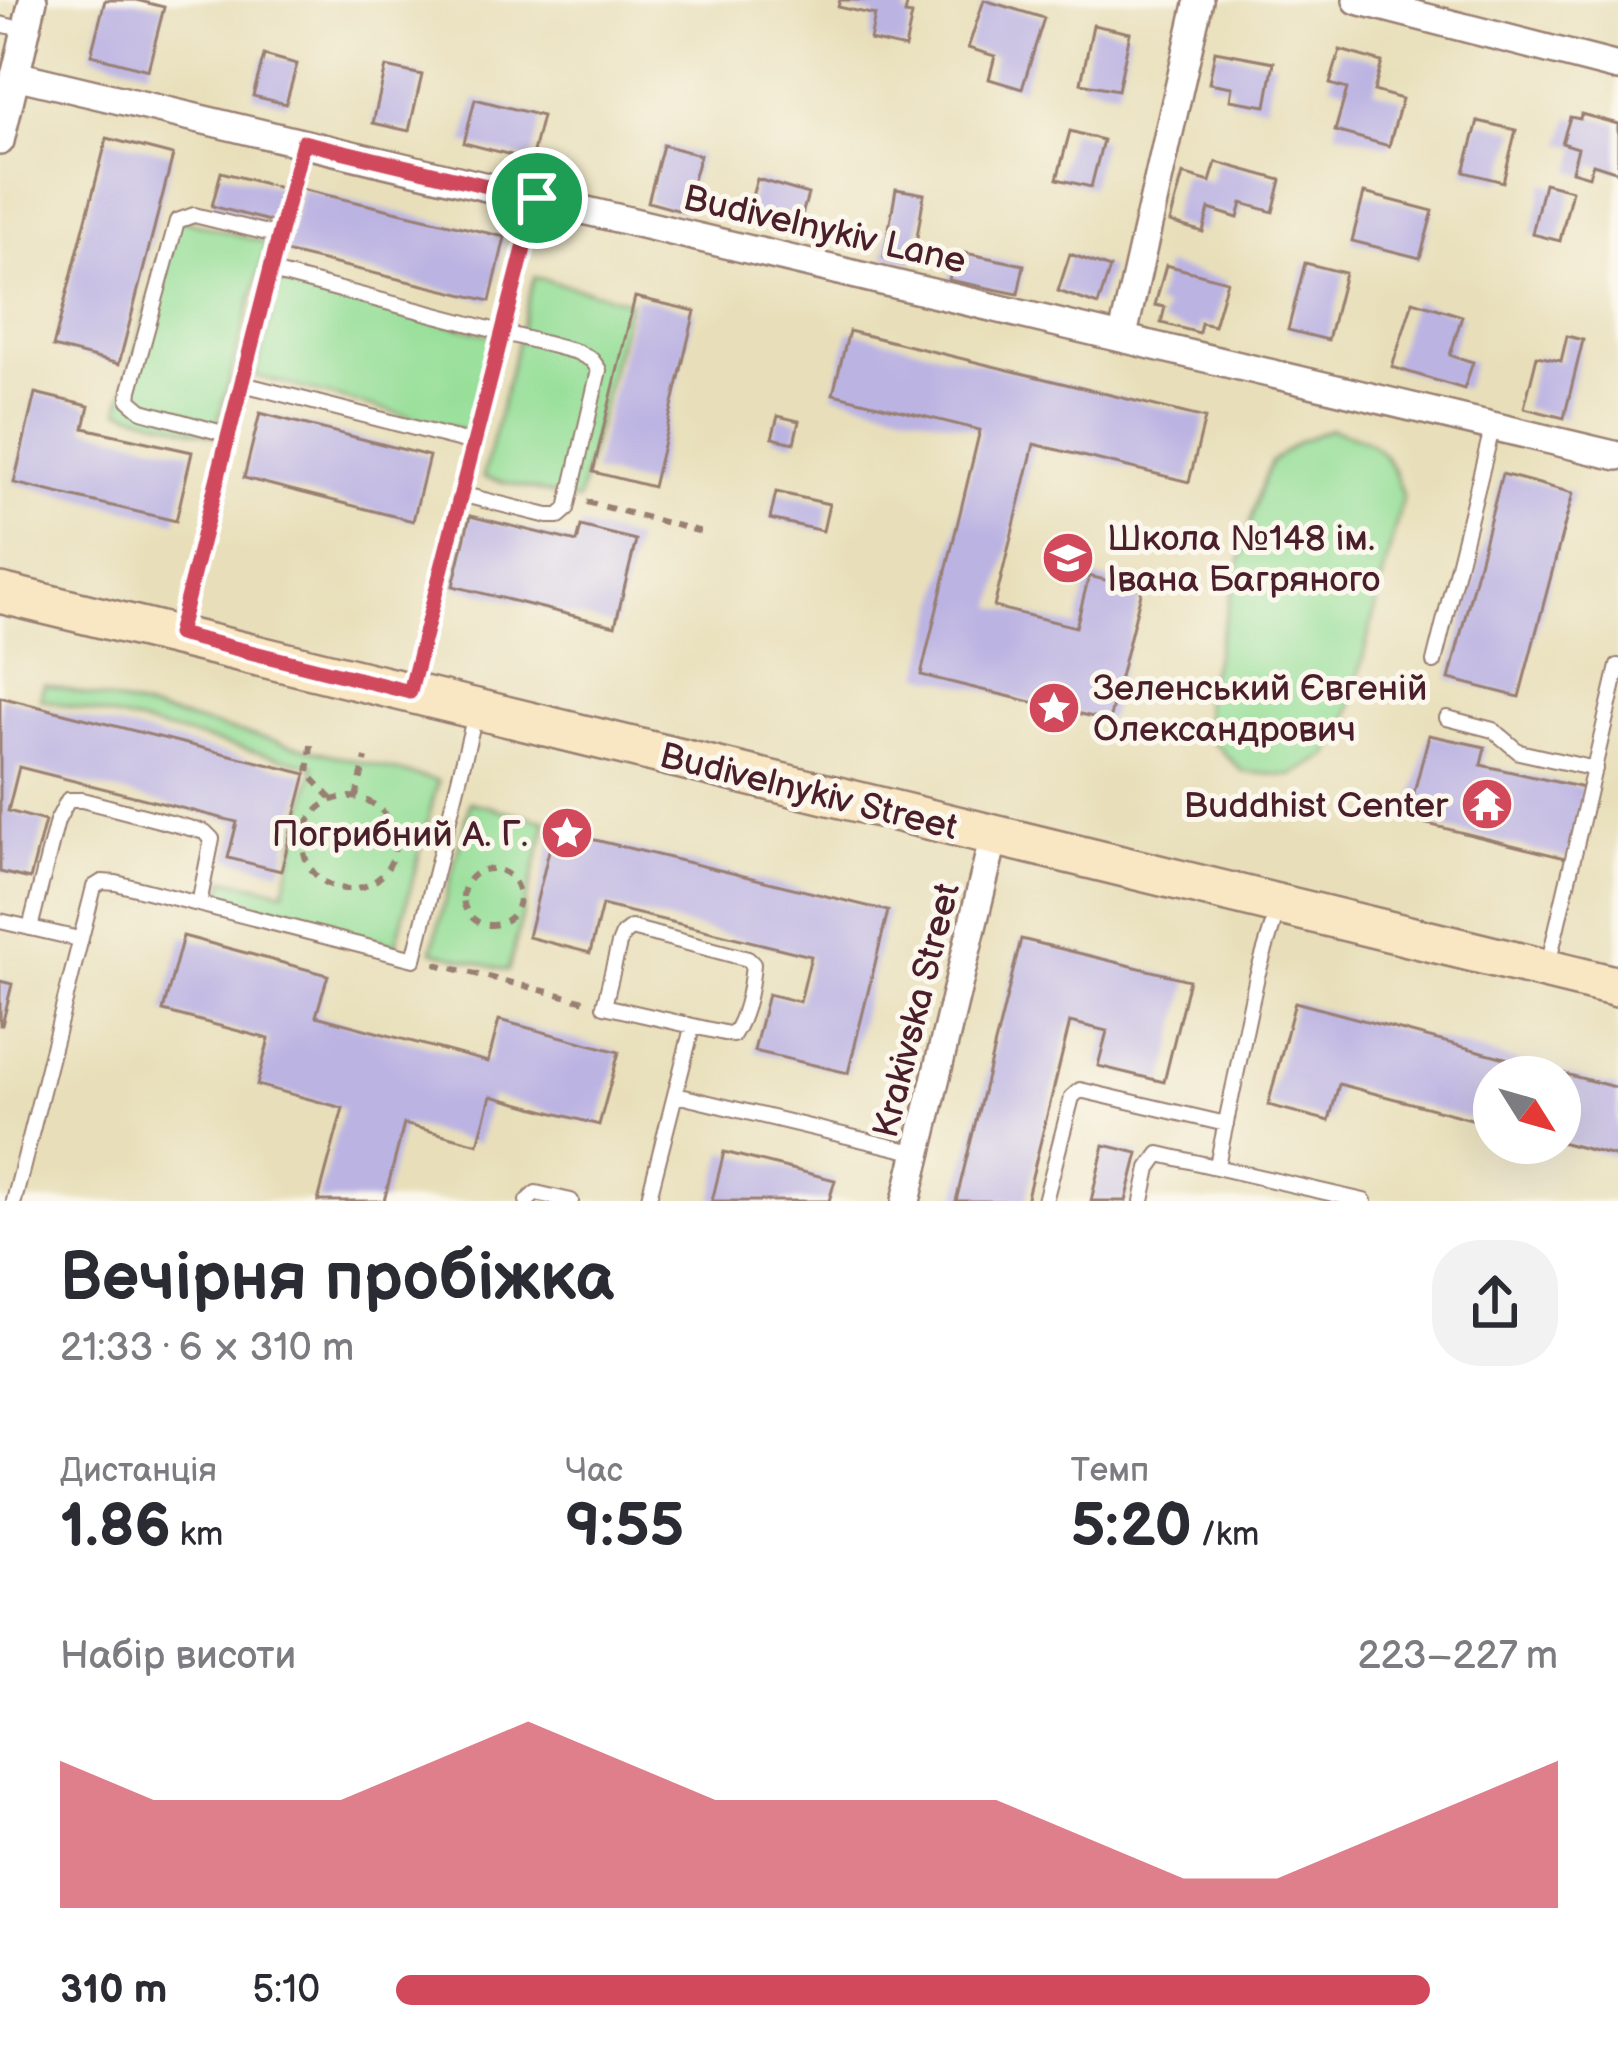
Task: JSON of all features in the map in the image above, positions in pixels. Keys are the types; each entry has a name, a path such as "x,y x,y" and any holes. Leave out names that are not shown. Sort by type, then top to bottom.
{"main road":[{"name":"Budivelnykiv Street","path":"0,593 1618,987"}],"street":[{"path":"0,141 15,75 13,27 33,0"},
{"path":"1123,335 1199,0"},
{"path":"1357,0 1618,68"},
{"name":"Budivelnykiv Lane","path":"15,75 1618,456"},
{"name":"Krakivska Street","path":"906,1201 994,836"}],"lane":[{"path":"178,634 303,142"},
{"path":"230,434 142,411 133,406 130,390 177,221 194,215 280,236"},
{"path":"272,272 577,352 592,360 599,370 572,498 559,516 460,494"},
{"path":"410,692 509,304"},
{"path":"243,384 473,443"},
{"path":"1434,662 1493,425"},
{"path":"1547,969 1595,769 1612,719 1618,666"},
{"path":"14,1201 89,897 102,882 414,959 476,708"},
{"path":"1447,718 1493,730 1514,750 1595,769"},
{"path":"30,928 57,820 68,800 205,832 212,838 199,904"},
{"path":"1216,1165 1257,976 1280,904"},
{"path":"0,921 79,939"},
{"path":"631,928 748,958 753,964 737,1029 726,1035 692,1028 604,1006 622,934 631,928"},
{"path":"648,1201 692,1028"},
{"path":"1045,1201 1072,1097 1080,1090 1226,1124"},
{"path":"676,1095 918,1153"},
{"path":"1142,1201 1149,1168 1160,1154 1364,1201"},
{"path":"527,1201 536,1193 572,1201"}],"path":[{"path":"509,304 537,198"},
{"path":"572,498 702,532"},
{"path":"311,745 308,774 333,800"},
{"path":"356,797 366,758"},
{"path":"356,797 381,809 393,827 392,860 379,878 362,887 346,889 322,880 308,865 303,831 310,818 333,800 356,797"},
{"path":"498,870 514,881 519,900 511,917 485,924 469,914 464,890 475,874 498,870"},
{"path":"414,959 604,1006"}],"green space":[{"path":"172,217 267,243 214,436 119,410"},
{"path":"534,277 629,301 578,501 483,477"},
{"path":"280,281 494,336 468,432 255,376"},
{"path":"1330,429 1378,450 1392,468 1403,496 1349,714 1330,754 1291,776 1243,772 1210,739 1204,698 1271,462 1298,442"},
{"path":"44,684 438,781 396,945 220,901 225,879 284,891 314,766 40,699"},
{"path":"470,802 547,821 508,971 432,951"}],"building":[{"path":"105,0 136,0 164,7 148,70 91,55"},
{"path":"840,0 908,0 905,14 912,15 905,48 870,40 875,15 838,7"},
{"path":"984,0 1044,18 1022,89 989,79 995,56 968,48"},
{"path":"1093,25 1130,33 1118,90 1081,83"},
{"path":"1340,50 1382,62 1374,91 1402,99 1389,146 1335,131 1347,89 1330,84"},
{"path":"1215,51 1274,62 1266,106 1230,100 1232,87 1209,83"},
{"path":"264,55 297,64 286,104 253,96"},
{"path":"386,67 422,75 409,131 373,123"},
{"path":"475,99 542,116 531,160 464,143"},
{"path":"1581,114 1618,124 1618,172 1593,164 1589,176 1572,171 1578,148 1562,143 1570,117 1580,119"},
{"path":"1478,121 1516,130 1503,182 1464,172"},
{"path":"1070,131 1103,140 1091,187 1057,179"},
{"path":"107,138 173,155 119,364 53,347"},
{"path":"663,145 700,155 684,212 648,202"},
{"path":"1216,162 1281,180 1273,212 1242,203 1238,218 1209,209 1203,232 1170,222 1183,174 1210,182"},
{"path":"221,172 281,188 273,222 212,206"},
{"path":"757,179 808,194 798,229 747,213"},
{"path":"1544,183 1572,190 1560,241 1532,234"},
{"path":"301,189 505,237 490,301 285,252"},
{"path":"896,189 924,194 913,262 884,257"},
{"path":"1364,193 1433,211 1420,258 1352,241"},
{"path":"955,251 1024,265 1018,294 949,280"},
{"path":"1070,254 1110,268 1098,305 1058,291"},
{"path":"1305,263 1345,273 1328,340 1288,330"},
{"path":"1166,265 1227,281 1214,326 1201,323 1199,333 1161,323 1165,307 1155,305"},
{"path":"635,297 695,311 653,487 593,472"},
{"path":"1413,301 1462,316 1450,355 1473,362 1464,389 1392,367"},
{"path":"849,331 1205,418 1189,482 1034,444 994,607 1076,627 1089,576 1142,589 1109,721 921,675 980,430 833,394"},
{"path":"1567,336 1583,340 1564,418 1524,408 1537,356 1561,361"},
{"path":"35,393 89,406 84,428 192,452 176,521 14,483"},
{"path":"260,413 429,456 413,521 244,478"},
{"path":"778,416 799,421 794,443 772,438"},
{"path":"1502,474 1573,493 1519,697 1449,679"},
{"path":"776,492 829,504 823,531 770,519"},
{"path":"470,516 577,542 581,526 636,540 615,626 453,586"},
{"path":"0,697 306,774 281,871 228,858 237,822 19,767 8,811 45,821 30,879 0,872"},
{"path":"1429,735 1485,747 1481,765 1583,788 1569,859 1407,819"},
{"path":"554,830 888,911 848,1073 754,1051 768,994 800,1002 811,956 602,905 590,953 528,937"},
{"path":"183,936 328,975 316,1016 488,1062 499,1020 619,1052 599,1125 491,1096 478,1144 404,1124 384,1201 318,1201 343,1108 257,1085 269,1039 163,1011"},
{"path":"1021,939 1189,980 1164,1082 1098,1066 1107,1031 1070,1022 1026,1201 956,1201"},
{"path":"0,981 12,984 2,1025 0,1025"},
{"path":"1295,1002 1498,1056 1473,1056 1473,1119 1339,1084 1329,1121 1268,1105"},
{"path":"1581,1078 1618,1088 1618,1157 1581,1147"},
{"path":"1104,1145 1138,1153 1126,1201 1091,1201"},
{"path":"724,1152 835,1180 829,1201 712,1201"}],"place":[{"name":"Школа №148 ім. Івана Багряного","path":"1068,558"},
{"name":"Зеленський Євгеній Олександрович","path":"1054,708"},
{"name":"Buddhist Center","path":"1487,804"},
{"name":"Погрибний А. Г.","path":"567,833"}],"route":[{"path":"303,142 537,198 410,692 178,634 303,142"}]}
